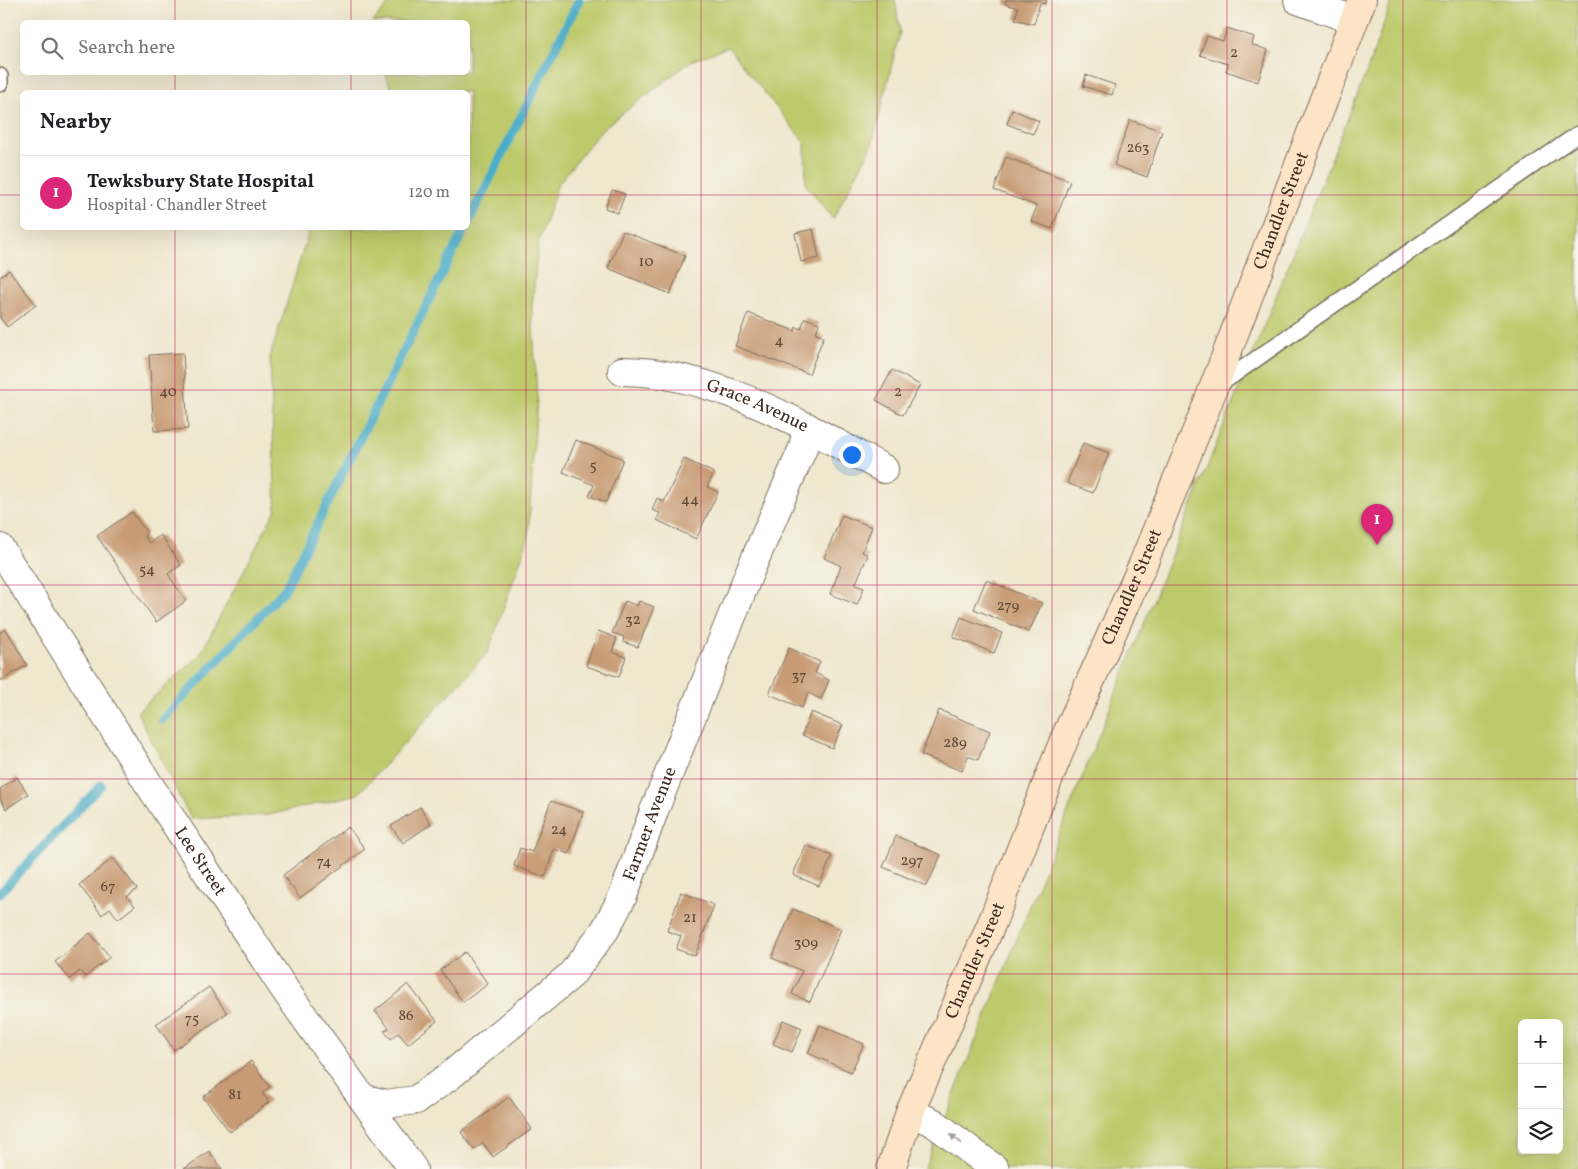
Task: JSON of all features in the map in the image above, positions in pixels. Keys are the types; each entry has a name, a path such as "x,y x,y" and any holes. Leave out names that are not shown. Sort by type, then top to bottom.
{"street":[{"path":"1298,0 1358,10"},
{"name":"Chandler Street","path":"891,1169 910,1112 991,925 1064,740 1142,564 1213,389 1358,10"},
{"name":"Grace Avenue","path":"622,371 650,371 693,382 758,403 884,469"},
{"name":"Farmer Avenue","path":"362,1098 386,1104 416,1100 451,1075 571,975 605,930 623,896 654,811 732,617 803,448 807,427"},
{"name":"Lee Street","path":"0,548 143,774 279,982 413,1169"},
{"path":"910,1112 934,1123 995,1169"}],"lane":[{"path":"0,76 0,84"},
{"path":"1213,389 1578,134"}],"green space":[{"path":"392,0 895,0 900,32 872,145 833,219 806,185 805,143 728,47 691,61 602,129 558,184 538,244 532,307 537,398 528,539 488,652 358,794 269,815 191,819 137,712 200,655 276,509 270,357 309,230 470,230 470,90 392,90 386,75 470,75 470,20 375,20"},
{"path":"1392,0 1578,0 1578,1169 924,1169 1368,68"}],"building":[{"path":"1006,0 1047,0 1045,4 1040,3 1034,24 1015,19 1018,8 1005,4"},
{"path":"1227,28 1254,37 1252,45 1268,50 1258,82 1226,71 1228,64 1200,55 1207,36 1223,41"},
{"path":"1086,75 1115,85 1112,95 1083,86"},
{"path":"1012,109 1039,121 1033,134 1007,124"},
{"path":"1130,120 1162,131 1147,177 1114,165"},
{"path":"1006,157 1070,181 1052,229 1031,221 1037,206 994,190"},
{"path":"612,190 625,194 618,213 605,208"},
{"path":"813,229 819,258 801,262 795,233"},
{"path":"623,231 685,256 670,294 608,268"},
{"path":"9,270 36,305 7,327 0,318 0,277"},
{"path":"748,313 795,331 796,327 801,329 805,318 819,323 816,333 824,336 809,374 735,346"},
{"path":"183,353 188,429 154,431 149,355"},
{"path":"892,370 920,385 903,415 876,400"},
{"path":"576,440 623,459 606,502 589,496 594,485 563,472"},
{"path":"1083,443 1109,453 1093,493 1067,483"},
{"path":"684,459 714,473 707,487 718,492 696,539 657,520 660,513 652,510 657,498 664,502"},
{"path":"132,512 147,533 144,536 149,543 161,535 181,565 168,574 186,601 156,622 97,536"},
{"path":"842,515 872,527 862,552 868,555 855,585 864,588 857,605 830,594 841,566 824,558"},
{"path":"986,580 1042,603 1029,632 974,609"},
{"path":"625,601 637,606 639,601 654,607 638,647 623,642 624,637 612,633"},
{"path":"961,617 1002,633 994,653 953,637"},
{"path":"6,629 27,665 0,681 0,632"},
{"path":"598,631 617,638 612,652 626,657 619,677 586,666"},
{"path":"789,648 820,662 815,673 829,680 821,699 808,693 802,708 769,694"},
{"path":"939,710 990,731 978,760 968,756 962,771 921,755"},
{"path":"811,712 843,725 832,748 802,735"},
{"path":"17,777 28,794 6,809 0,799 0,789"},
{"path":"551,801 583,812 569,854 554,849 545,877 514,866 520,848 532,852"},
{"path":"420,807 431,824 403,843 391,826"},
{"path":"348,827 365,849 300,898 283,875"},
{"path":"896,836 941,855 927,886 883,867"},
{"path":"806,845 832,856 819,886 793,875"},
{"path":"113,858 137,889 127,897 135,906 118,919 110,908 102,915 79,885"},
{"path":"681,892 714,905 695,956 676,949 681,936 667,931"},
{"path":"793,909 841,929 810,1002 792,994 802,971 772,958"},
{"path":"90,933 110,957 85,977 80,971 70,979 55,962"},
{"path":"465,952 488,984 463,1002 440,970"},
{"path":"408,984 437,1021 408,1044 398,1033 391,1039 384,1031 389,1028 375,1011"},
{"path":"209,987 227,1013 174,1050 156,1024"},
{"path":"783,1020 802,1028 792,1052 773,1044"},
{"path":"820,1025 864,1044 851,1072 808,1053"},
{"path":"251,1061 270,1087 262,1093 269,1102 230,1132 203,1097"},
{"path":"509,1097 532,1129 493,1157 483,1143 474,1150 461,1132"},
{"path":"209,1151 222,1169 184,1169"}],"waterway":[{"path":"470,219 579,0"},
{"path":"162,720 285,589 464,230"},
{"path":"0,893 101,785"}],"place":[{"name":"Tewksbury State Hospital","path":"1377,545"}]}
